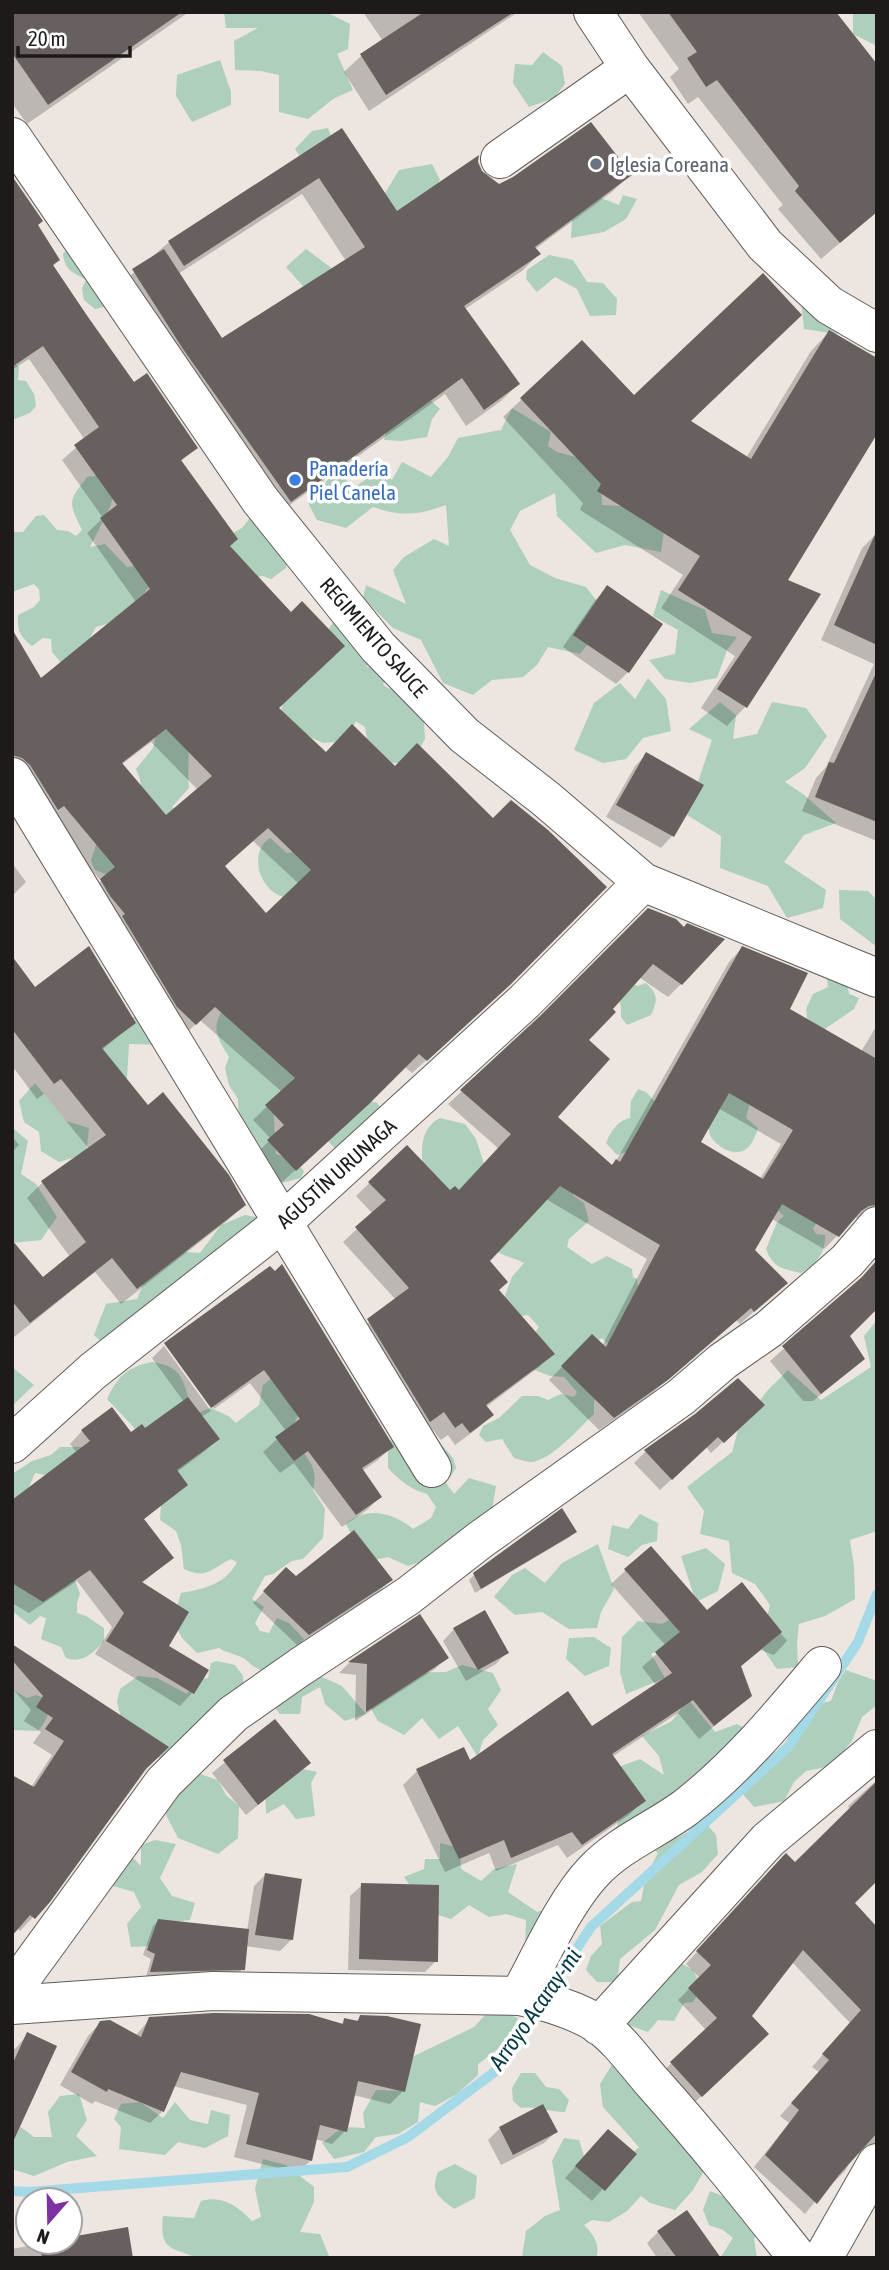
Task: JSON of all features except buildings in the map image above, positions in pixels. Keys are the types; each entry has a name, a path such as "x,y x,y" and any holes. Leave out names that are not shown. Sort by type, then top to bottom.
{"street":[{"path":"593,12 631,68 765,245 829,305 877,333"},
{"path":"500,159 631,68"},
{"name":"REGIMIENTO SAUCE","path":"12,136 260,500 378,647 464,735 546,799 643,882 877,978"},
{"path":"12,777 432,1468"},
{"name":"AGUSTÍN URUNAGA","path":"12,1444 93,1371 283,1222 525,1001 643,882"},
{"path":"12,1991 164,1782 233,1714 408,1596 480,1540 681,1397 723,1361 769,1329 847,1261 877,1226"},
{"path":"527,1997 570,1904 593,1872 636,1837 684,1808 725,1772 755,1744 822,1666"},
{"path":"592,2022 768,1840 877,1749"},
{"path":"12,2005 213,1992 527,1997 592,2022 622,2046 798,2258"},
{"path":"823,2258 877,2162"}],"green space":[{"path":"224,12 326,12 350,24 348,49 337,54 353,90 333,99 308,119 279,112 279,75 235,70 234,41 258,28 226,28"},
{"path":"853,12 877,12 877,46 853,34"},
{"path":"543,52 562,66 565,84 554,98 529,107 513,83 515,64 532,65"},
{"path":"220,60 231,92 231,105 192,122 176,96 177,75"},
{"path":"328,128 338,155 310,171 295,149 312,131"},
{"path":"432,164 440,180 428,201 388,232 378,205 399,170"},
{"path":"623,195 637,199 626,219 604,232 571,238 572,220 601,198 619,205"},
{"path":"68,248 111,300 104,307 95,309 84,300 82,288 86,280 70,270 66,264 63,254"},
{"path":"306,249 334,270 317,302 286,267"},
{"path":"549,255 573,260 587,282 603,283 617,299 616,315 590,316 577,289 555,277 537,292 526,279 527,270"},
{"path":"801,300 858,318 837,334 804,329"},
{"path":"12,361 19,367 18,380 26,381 34,394 36,406 30,413 12,420"},
{"path":"427,397 440,409 432,419 427,437 401,441 384,440 390,419"},
{"path":"512,408 551,432 548,446 557,452 595,462 601,483 602,505 620,506 637,500 667,509 661,552 625,545 596,553 557,516 555,493 520,511 510,530 530,565 555,578 586,587 609,617 580,654 548,647 537,665 523,677 492,680 473,695 443,683 421,640 393,628 363,598 366,585 406,604 393,570 404,557 434,539 449,546 446,505 410,514 373,507 346,528 317,520 308,503 338,468 353,489 366,479 375,467 392,480 402,462 431,477 448,457 458,438 501,430"},
{"path":"101,475 115,490 111,505 90,547 105,544 127,567 144,565 158,574 132,607 115,620 96,627 85,647 62,664 52,652 51,639 43,638 32,646 20,633 18,615 34,607 40,600 39,589 34,584 12,592 12,529 14,532 23,532 36,516 44,515 57,530 68,531 76,536 82,530 72,507 73,497 87,477"},
{"path":"250,518 268,522 287,554 286,568 271,579 263,576 243,579 226,537 242,528"},
{"path":"661,590 705,610 712,633 737,637 727,650 717,678 690,683 665,679 649,660 675,654 678,630 653,616"},
{"path":"334,621 371,653 367,667 373,666 387,679 383,684 386,687 408,697 424,722 425,739 415,757 404,764 371,760 365,727 356,721 346,741 323,743 295,730 281,710 292,675 316,648"},
{"path":"648,678 666,699 671,731 643,738 626,759 603,763 574,750 594,703 620,683 635,699"},
{"path":"127,698 188,743 189,788 172,807 182,813 118,879 95,870 91,861 102,825 142,800 136,769 153,748 157,730"},
{"path":"720,702 736,715 733,739 757,734 772,702 806,708 827,736 805,768 785,782 836,823 804,835 784,862 826,890 823,908 787,918 768,886 720,868 721,836 687,815 712,740 689,729"},
{"path":"319,837 303,905 272,891 262,879 258,864 260,849 264,843 270,838 287,853 306,850"},
{"path":"839,890 868,891 877,900 877,947 840,919"},
{"path":"825,965 854,979 848,988 849,994 859,998 854,1009 822,1031 808,1024 806,1009 813,994 828,987"},
{"path":"628,982 638,986 646,983 655,994 656,1001 651,1015 627,1025 621,1017 618,995"},
{"path":"228,1002 366,1100 377,1103 384,1112 339,1153 323,1135 273,1103 276,1154 295,1161 304,1171 301,1178 281,1183 239,1126 238,1099 229,1085 225,1068 229,1057 216,1030 222,1010"},
{"path":"139,1013 164,1045 129,1044 127,1079 103,1076 99,1035 122,1026"},
{"path":"706,1029 750,1102 746,1118 758,1128 753,1141 743,1151 727,1150 711,1137 706,1102"},
{"path":"35,1083 66,1121 89,1128 86,1154 59,1162 41,1151 39,1132 24,1122 19,1101"},
{"path":"638,1089 646,1092 657,1104 631,1150 617,1155 606,1143 615,1127 630,1118 631,1101"},
{"path":"440,1118 465,1124 476,1139 487,1173 461,1202 423,1180 424,1137 432,1123"},
{"path":"12,1124 28,1141 21,1174 36,1184 57,1217 41,1240 12,1243"},
{"path":"543,1161 573,1189 573,1195 584,1203 589,1221 569,1239 567,1247 592,1264 607,1256 632,1269 633,1277 637,1279 639,1295 615,1352 602,1338 590,1345 599,1386 594,1402 594,1414 556,1450 531,1462 514,1458 502,1439 486,1442 479,1435 483,1426 499,1418 522,1396 538,1396 548,1400 561,1394 574,1397 577,1392 564,1377 550,1376 532,1369 528,1342 539,1327 528,1315 516,1317 502,1304 512,1277 524,1263 491,1248"},
{"path":"788,1191 821,1214 813,1229 816,1234 825,1235 824,1247 819,1257 801,1273 776,1264 766,1249 777,1222 784,1216 776,1209"},
{"path":"245,1215 260,1218 113,1352 94,1335 106,1304 137,1299 147,1274 169,1251 200,1253 221,1225"},
{"path":"877,1320 877,1531 850,1540 855,1599 825,1616 799,1624 798,1667 777,1669 760,1645 770,1605 755,1584 732,1573 729,1541 700,1534 704,1511 687,1487 732,1452 738,1430 767,1391 788,1370 821,1400 871,1367 864,1336"},
{"path":"152,1362 168,1366 178,1374 189,1401 139,1433 107,1399 124,1374"},
{"path":"12,1367 34,1385 12,1406"},
{"path":"276,1375 300,1411 290,1433 312,1466 315,1480 313,1490 325,1509 323,1538 303,1559 292,1561 273,1574 265,1576 252,1599 264,1607 255,1623 260,1631 269,1633 277,1618 289,1623 304,1639 285,1663 267,1672 219,1648 197,1653 182,1638 173,1621 181,1593 221,1580 237,1562 231,1559 204,1573 184,1569 176,1531 160,1520 162,1489 200,1431 200,1412 211,1408 236,1423 259,1405 263,1385"},
{"path":"394,1437 440,1443 453,1458 456,1468 446,1483 454,1494 469,1478 496,1486 491,1516 420,1562 408,1566 388,1557 370,1561 359,1549 346,1524 362,1515 380,1513 398,1519 413,1529 431,1518 436,1507 427,1494 406,1484 388,1468 388,1444"},
{"path":"60,1447 82,1447 92,1451 61,1478 35,1473 26,1494 12,1502 12,1474 32,1461 51,1455"},
{"path":"640,1514 658,1523 657,1541 642,1545 628,1557 608,1549 612,1525 628,1529"},
{"path":"598,1544 614,1589 601,1612 597,1628 569,1629 542,1612 515,1615 494,1597 512,1575 525,1568 545,1583 562,1563"},
{"path":"706,1548 725,1564 718,1591 696,1602 681,1556"},
{"path":"12,1570 75,1580 80,1594 77,1613 104,1628 104,1641 96,1650 78,1660 66,1658 61,1647 41,1639 46,1618 40,1616 30,1625 12,1611"},
{"path":"683,1612 688,1635 651,1654 665,1678 626,1694 620,1672 622,1637 638,1621 662,1624"},
{"path":"594,1637 611,1648 609,1666 585,1676 566,1659 569,1638"},
{"path":"216,1661 235,1665 243,1676 244,1693 173,1762 156,1757 122,1722 117,1702 120,1689 138,1676 157,1678 187,1694 194,1680 208,1678 211,1663"},
{"path":"462,1665 493,1673 501,1690 488,1709 498,1725 483,1740 478,1757 458,1726 439,1739 422,1718 404,1735 378,1721 370,1707 402,1673 446,1672"},
{"path":"302,1668 342,1686 366,1714 345,1721 325,1704 320,1687 302,1697 300,1714 280,1714 267,1699"},
{"path":"846,1670 877,1681 877,1705 862,1717 852,1741 831,1766 806,1771 794,1782 784,1801 754,1807 737,1787 742,1771 777,1757 804,1707 831,1701"},
{"path":"12,1689 27,1698 36,1695 47,1699 47,1716 38,1731 12,1730"},
{"path":"688,1699 715,1732 737,1724 755,1733 663,1825 677,1838 705,1822 716,1835 718,1854 702,1872 679,1885 655,1930 620,1959 617,1982 597,1982 586,1970 591,1956 602,1944 600,1926 632,1902 641,1901 646,1876 658,1853 634,1833 616,1834 620,1810 616,1768 640,1759 664,1775 659,1756 642,1736 672,1721"},
{"path":"292,1767 317,1772 311,1783 315,1816 296,1819 284,1804 266,1814 265,1784"},
{"path":"194,1772 218,1780 226,1795 239,1806 238,1838 218,1854 178,1838 166,1815 169,1788"},
{"path":"155,1840 176,1844 160,1878 172,1896 195,1903 190,1920 157,1924 151,1946 131,1947 127,1924 141,1907 134,1892 113,1886 106,1861 127,1852 141,1866 141,1845"},
{"path":"440,1843 460,1848 461,1869 481,1881 494,1869 517,1864 508,1892 537,1912 566,1902 525,1951 526,1920 506,1914 489,1917 469,1905 451,1919 429,1912 404,1877 424,1869 425,1859 440,1859"},
{"path":"679,1962 693,1970 702,1987 693,2002 684,2003 674,2021 658,2020 648,2032 628,2025 623,2012"},
{"path":"492,2008 518,2018 510,2040 478,2064 478,2075 457,2094 435,2106 420,2102 418,2122 398,2134 376,2137 364,2152 334,2159 322,2143 343,2127 365,2128 363,2113 376,2090 405,2091 408,2059 474,2027"},
{"path":"618,2055 708,2164 693,2190 675,2210 650,2203 641,2196 627,2211 609,2222 592,2220 584,2225 595,2240 598,2249 596,2258 522,2258 526,2231 545,2216 560,2210 552,2161 564,2138 579,2140 588,2169 623,2162 639,2147 603,2107 600,2084"},
{"path":"521,2073 535,2073 546,2087 559,2089 569,2100 565,2112 521,2108 513,2101 512,2088"},
{"path":"79,2094 87,2120 76,2136 97,2156 67,2162 34,2176 12,2169 12,2133 18,2125 34,2137 52,2137 48,2112 60,2096"},
{"path":"140,2102 163,2118 175,2102 190,2120 208,2124 211,2110 230,2115 228,2136 205,2148 178,2142 165,2155 119,2149 121,2127 114,2119 121,2104"},
{"path":"263,2159 286,2165 314,2187 314,2202 300,2232 320,2234 330,2258 198,2258 174,2249 165,2242 163,2216 194,2218 201,2201 216,2199 229,2203 252,2221 261,2217 255,2189"},
{"path":"455,2164 477,2176 475,2198 454,2209 437,2194 435,2185 438,2172"},
{"path":"710,2191 737,2202 765,2220 754,2239 757,2258 720,2258 733,2238 723,2230 709,2225 703,2210"}],"waterway":[{"name":"Arroyo Acaray-mi","path":"546,1995 591,1927 788,1747 858,1642 877,1594"},
{"name":"Arroyo Acaray-mi","path":"12,2191 28,2192 347,2167 408,2137 497,2070 538,2008"}],"place":[{"name":"Iglesia Coreana","path":"596,164"},
{"name":"Panadería Piel Canela","path":"295,480"}]}
